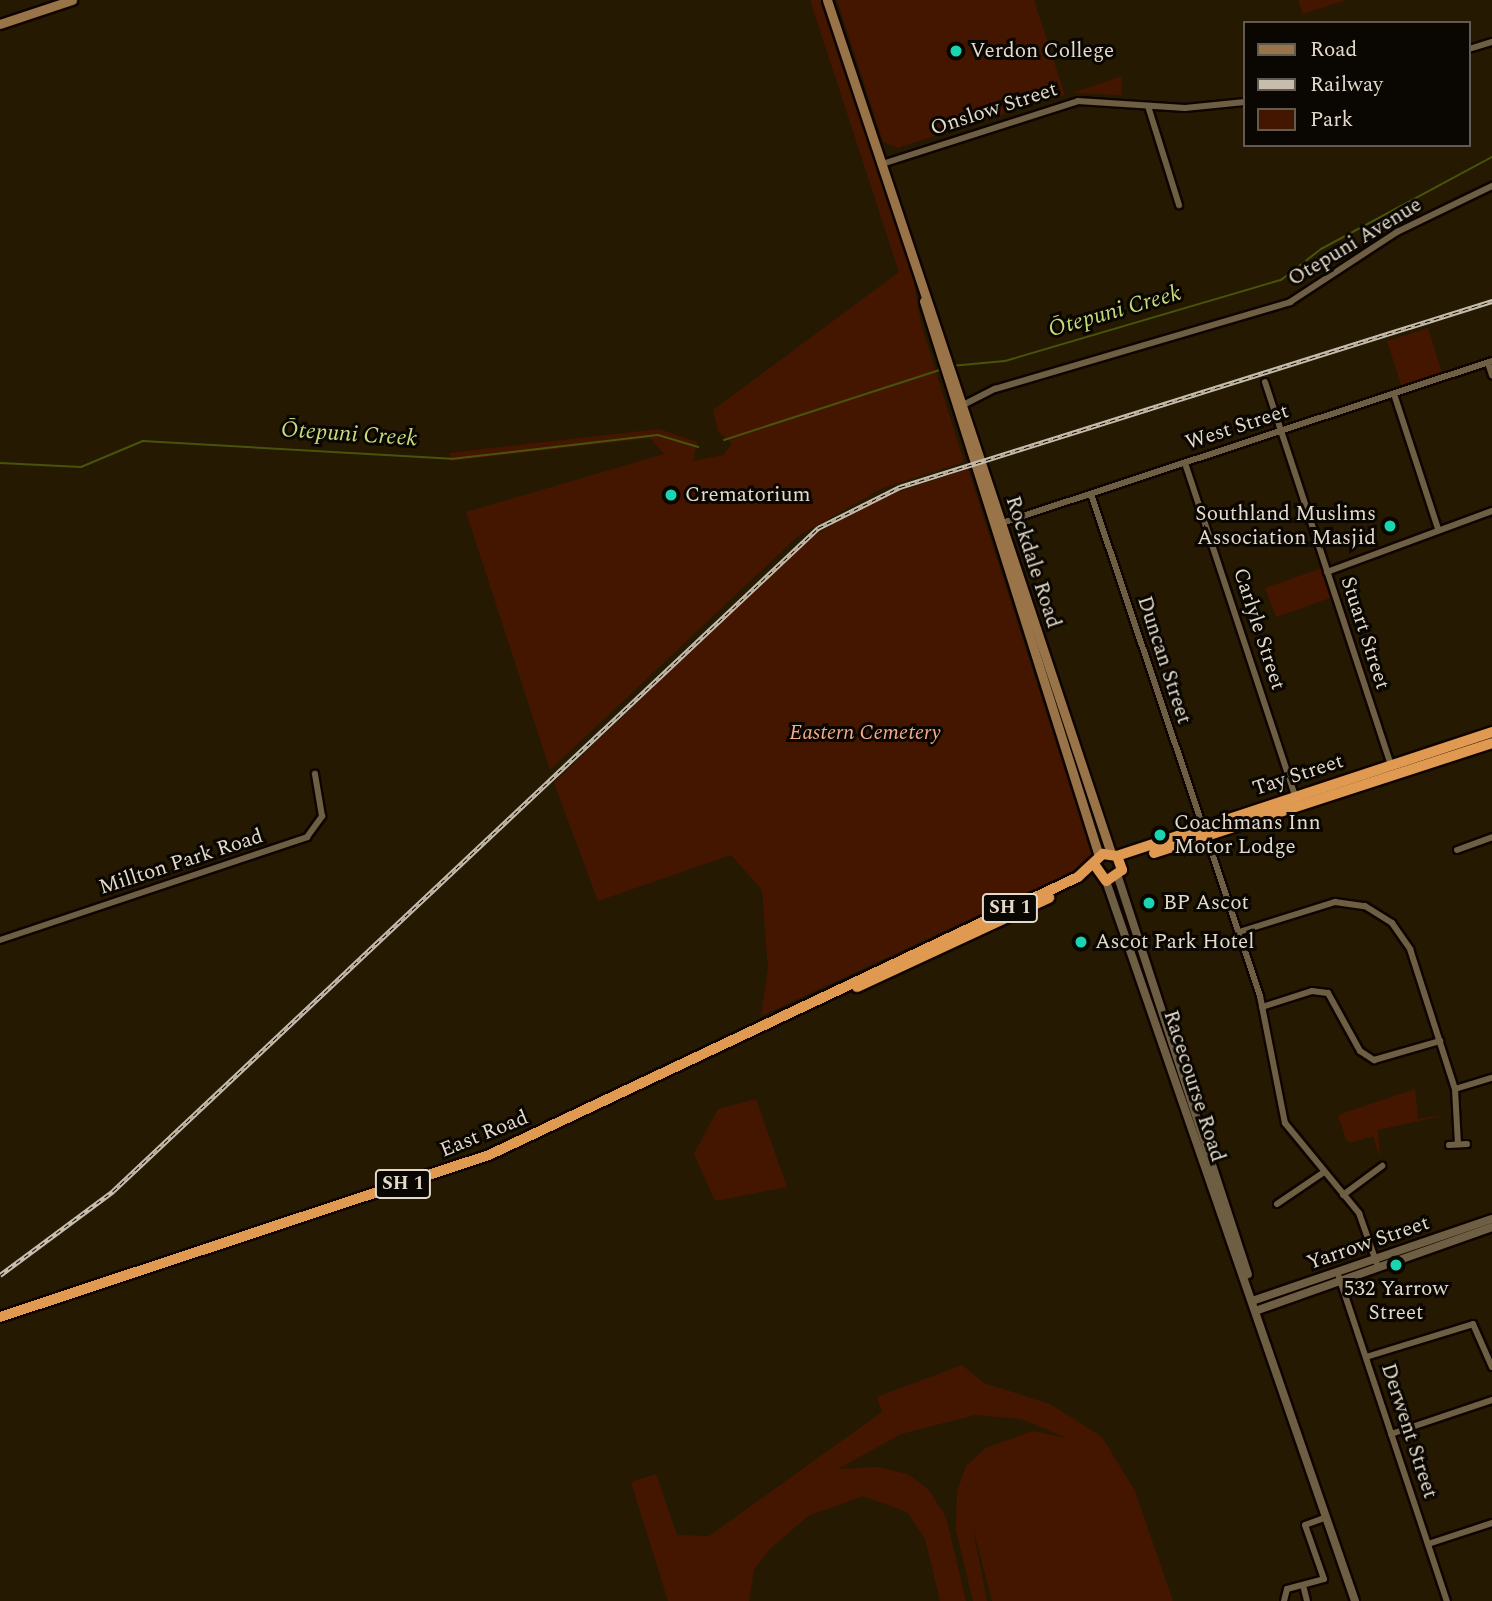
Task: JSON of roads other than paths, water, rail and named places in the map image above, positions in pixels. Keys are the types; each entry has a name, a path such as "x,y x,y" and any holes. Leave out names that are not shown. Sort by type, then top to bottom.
{"highway":[{"name":"Tay Street","path":"1105,857 1204,832 1392,770 1492,732"},
{"name":"Tay Street","path":"1392,770 1492,743"},
{"name":"Tay Street","path":"1120,872 1204,832"},
{"path":"1105,857 1120,872"},
{"path":"1102,879 1105,857"},
{"name":"East Road","path":"0,1317 489,1155 809,1005 1105,857"},
{"name":"SH 1","path":"1102,879 1120,872"},
{"name":"East Road","path":"809,1005 1102,879"}],"main road":[{"path":"0,24 72,0"},
{"name":"Rockdale Road","path":"827,0 921,282 945,367 1105,857"}],"street":[{"path":"1471,48 1492,41"},
{"name":"Onslow Street","path":"882,164 1078,100 1148,106 1244,102"},
{"path":"1148,106 1179,205"},
{"name":"Otepuni Avenue","path":"958,407 995,389 1290,302 1397,232 1492,186"},
{"path":"1490,362 1492,374"},
{"name":"West Street","path":"997,524 1490,362"},
{"name":"Stuart Street","path":"1265,382 1392,770"},
{"path":"1394,394 1438,529"},
{"name":"Carlyle Street","path":"1185,463 1298,801"},
{"name":"Duncan Street","path":"1091,494 1262,1007 1285,1124 1360,1216 1377,1263"},
{"path":"1327,572 1492,511"},
{"name":"Millton Park Road","path":"0,940 307,838 322,816 314,774"},
{"path":"1457,850 1492,837"},
{"name":"Racecourse Road","path":"1120,872 1258,1310 1354,1601"},
{"name":"Racecourse Road","path":"1102,879 1204,1172 1255,1300"},
{"path":"1238,932 1330,903 1378,912 1408,945 1455,1090 1458,1144"},
{"path":"1262,1007 1312,991 1328,993 1360,1051 1374,1060 1440,1041"},
{"path":"1455,1090 1492,1077"},
{"path":"1449,1144 1467,1144"},
{"path":"1343,1195 1382,1166"},
{"path":"1204,1172 1214,1169"},
{"path":"1277,1205 1324,1172"},
{"name":"Yarrow Street","path":"1377,1263 1492,1219"},
{"name":"Yarrow Street","path":"1255,1300 1492,1227"},
{"name":"Yarrow Street","path":"1258,1310 1339,1276"},
{"name":"Derwent Street","path":"1339,1276 1447,1601"},
{"path":"1366,1357 1473,1324 1492,1367"},
{"path":"1391,1434 1492,1400"},
{"path":"1284,1601 1287,1589 1304,1589 1325,1576 1305,1525 1326,1517"},
{"path":"1428,1544 1492,1523"},
{"path":"1304,1589 1307,1601"}],"waterway":[{"name":"Ōtepuni Creek","path":"951,366 1005,361 1281,280 1321,249 1492,157"},
{"name":"Ōtepuni Creek","path":"724,440 943,369"},
{"name":"Ōtepuni Creek","path":"0,463 81,467 143,441 451,459 658,435 698,447"}],"railway":[{"path":"0,1275 113,1191 818,528 900,487 1492,301"}],"place":[{"name":"Verdon College","path":"956,51"},
{"name":"Crematorium","path":"671,495"},
{"name":"Southland Muslims Association Masjid","path":"1390,526"},
{"name":"Coachmans Inn Motor Lodge","path":"1160,835"},
{"name":"BP Ascot","path":"1149,903"},
{"name":"Ascot Park Hotel","path":"1081,942"},
{"name":"532 Yarrow Street","path":"1396,1265"}],"park label":[{"name":"Eastern Cemetery","path":"865,733"}]}
